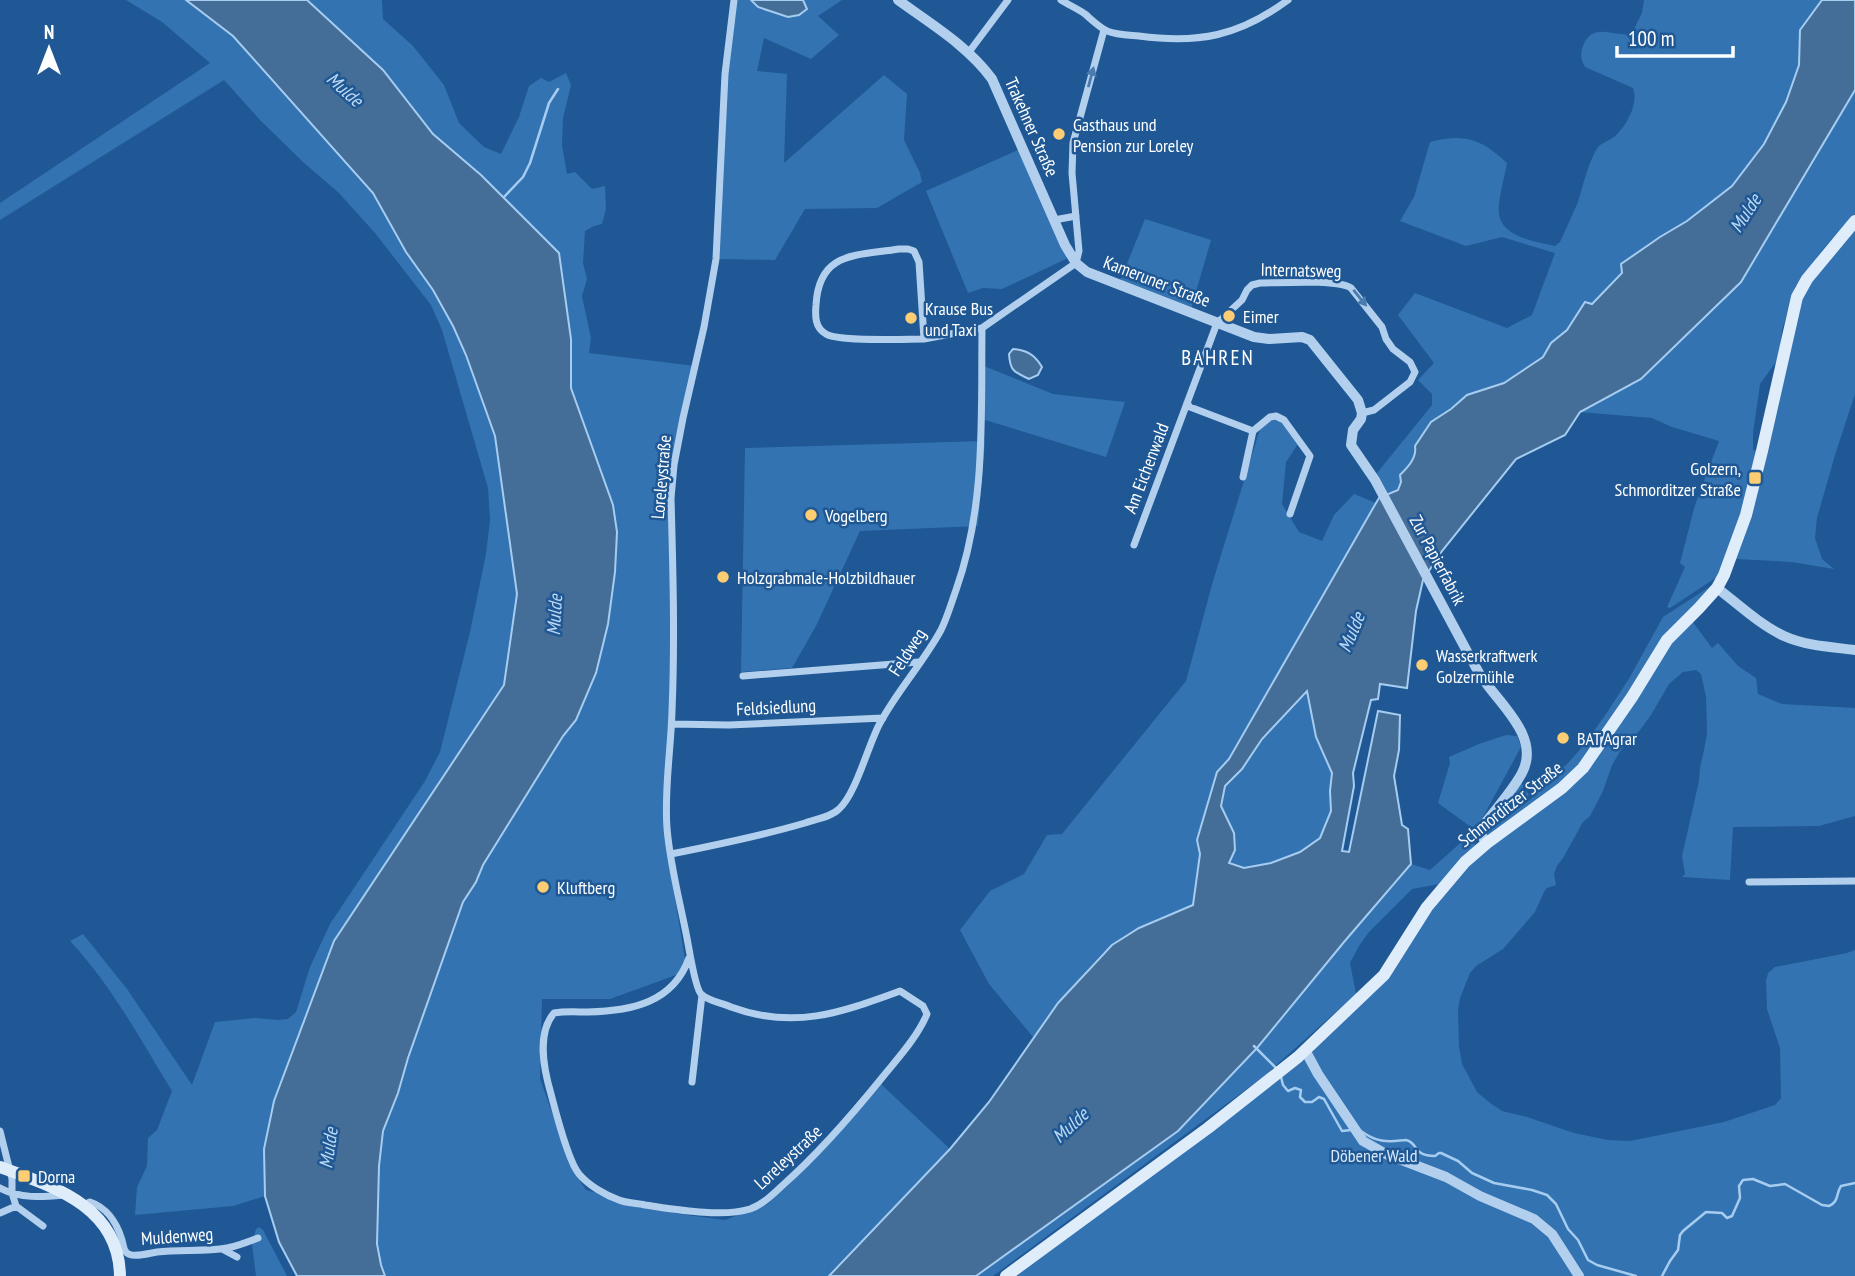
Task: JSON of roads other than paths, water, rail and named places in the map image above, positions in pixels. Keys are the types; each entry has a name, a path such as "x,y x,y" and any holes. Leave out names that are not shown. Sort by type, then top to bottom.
{"main road":[{"name":"Schmorditzer Straße","path":"1006,1276 1208,1128 1305,1050 1384,975 1427,907 1455,871 1487,842 1577,774 1632,697 1667,640 1699,608 1724,575 1746,515 1797,297 1807,279 1855,221"},
{"path":"5,1168 68,1195 84,1205 101,1221 113,1240 119,1257 120,1276"}],"street":[{"name":"Loreleystraße","path":"692,1082 702,995 689,958 667,831 666,806 671,724 672,481 716,259 725,74 734,0"},
{"name":"Trakehner Straße","path":"898,0 969,52 992,79 1069,253 1076,263"},
{"path":"969,52 1008,0"},
{"path":"1062,0 1104,30 1117,34 1168,38 1226,34 1244,27 1288,0"},
{"path":"924,338 919,262 914,251 899,249 842,259 829,266 822,276 815,317 819,328 826,334 869,339 924,338 982,328 1076,263 1079,251 1072,173 1073,143 1104,30"},
{"path":"1054,220 1076,216"},
{"name":"Kameruner Straße","path":"1076,263 1087,272 1254,337 1302,337 1310,340 1358,400 1362,413"},
{"name":"Internatsweg","path":"1217,323 1242,300 1252,285 1334,284 1351,288 1382,327 1386,340 1410,362 1415,372 1410,382 1374,410 1362,413"},
{"name":"Am Eichenwald","path":"1134,545 1217,323"},
{"name":"Feldweg","path":"671,854 793,827 839,810 854,785 883,718 940,630 966,562 972,535 980,456 982,328"},
{"path":"1187,403 1190,407 1253,431"},
{"name":"Zur Papierfabrik","path":"1362,413 1353,430 1352,445 1375,480 1483,680 1519,726 1526,745 1527,758 1522,773 1483,825 1482,835 1487,842"},
{"path":"1243,477 1253,431 1270,417 1276,416 1284,420 1310,456 1290,514"},
{"path":"1717,587 1764,624 1784,636 1812,645 1855,650"},
{"name":"Feldsiedlung","path":"743,676 919,662"},
{"name":"Feldsiedlung","path":"671,724 883,718"},
{"path":"1749,882 1855,881"},
{"name":"Loreleystraße","path":"689,958 679,980 670,990 652,1000 612,1010 554,1013 544,1037 545,1076 571,1160 578,1173 591,1185 620,1201 708,1212 749,1209 764,1202 841,1129 902,1053 927,1014 923,1006 900,991 823,1016 784,1019 742,1011 702,995"},
{"path":"1305,1050 1363,1141 1446,1177 1480,1196 1540,1223 1552,1234 1578,1276"},
{"path":"0,1131 5,1168 12,1179 16,1206 43,1226"},
{"path":"0,1188 38,1198 68,1195"},
{"name":"Muldenweg","path":"84,1205 90,1202 96,1204 113,1219 128,1255 221,1249 258,1238"},
{"path":"0,1213 16,1206"},
{"path":"221,1249 237,1257"}],"water":[{"name":"Mulde","path":"186,0 307,0 383,70 433,134 481,175 559,253 571,339 571,388 613,505 617,532 615,572 608,624 596,673 576,720 563,736 463,902 383,1131 379,1166 377,1244 385,1276 297,1276 279,1242 265,1196 264,1149 274,1101 334,941 504,685 517,594 495,436 453,326 433,290 406,252 373,193 233,36"},
{"path":"751,0 803,0 807,9 799,15 788,17 758,7"},
{"name":"Mulde","path":"1822,0 1855,0 1855,90 1741,282 1641,379 1580,412 1565,435 1516,459 1442,551 1423,580 1416,611 1407,688 1380,684 1378,699 1371,700 1353,773 1354,786 1342,851 1349,852 1378,711 1400,715 1399,750 1394,776 1402,825 1408,829 1411,864 1257,1048 1178,1131 976,1276 829,1276 950,1149 989,1102 1058,1003 1112,945 1139,928 1193,905 1200,854 1197,840 1217,772 1229,759 1379,498 1398,490 1400,475 1411,462 1415,446 1431,422 1467,395 1504,383 1543,357 1551,343 1567,330 1585,302 1592,304 1622,273 1621,264 1687,221 1732,186 1764,144 1786,102 1799,65 1800,30","holes":["1307,691 1316,737 1332,773 1331,811 1320,838 1300,852 1271,863 1244,868 1229,863 1235,850 1234,833 1221,806 1225,786 1242,769 1262,739"]},
{"path":"1013,349 1026,352 1036,359 1042,367 1038,375 1029,379 1014,370 1009,354"}],"waterway":[{"path":"504,197 523,177 549,103 558,89"},
{"path":"1254,1046 1276,1068"},
{"path":"1281,1077 1288,1091 1295,1088 1301,1090 1300,1097 1305,1102 1312,1102 1319,1097 1324,1099 1342,1131 1351,1130"},
{"path":"1361,1131 1381,1140 1406,1140 1423,1154 1435,1156 1441,1153 1458,1161 1472,1173 1494,1183 1547,1195 1556,1204 1588,1260 1636,1276"},
{"path":"1662,1276 1678,1250 1683,1231 1706,1212 1722,1213 1727,1218 1732,1216 1740,1198 1739,1186 1743,1180 1753,1179 1770,1186 1785,1184 1822,1205 1829,1206 1836,1200 1841,1186 1855,1183"}],"place":[{"name":"Gasthaus und Pension zur Loreley","path":"1059,134"},
{"name":"Eimer","path":"1229,316"},
{"name":"Krause Bus und Taxi","path":"911,318"},
{"name":"Golzern, Schmorditzer Straße","path":"1755,478"},
{"name":"Vogelberg","path":"811,515"},
{"name":"Holzgrabmale-Holzbildhauer","path":"723,577"},
{"name":"Wasserkraftwerk Golzermühle","path":"1422,665"},
{"name":"BAT Agrar","path":"1563,738"},
{"name":"Kluftberg","path":"543,887"},
{"name":"Dorna","path":"24,1176"}],"district":[{"name":"BAHREN","path":"1218,357"}],"park label":[{"name":"Döbener Wald","path":"1374,1155"}]}
